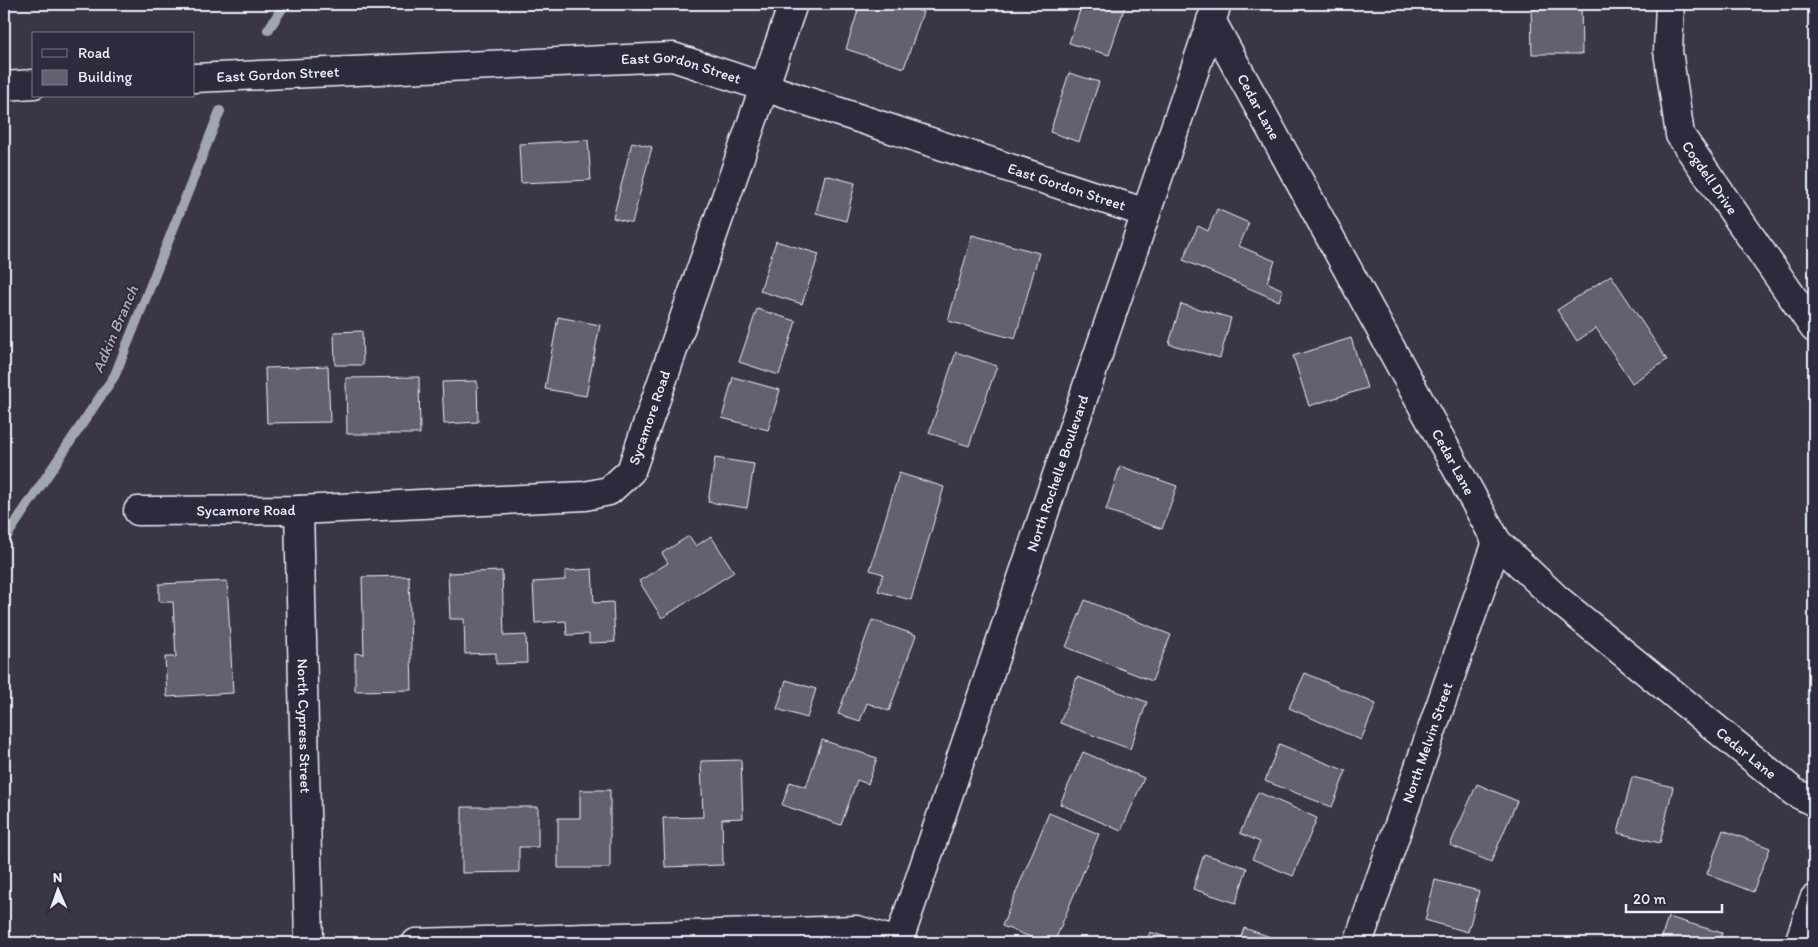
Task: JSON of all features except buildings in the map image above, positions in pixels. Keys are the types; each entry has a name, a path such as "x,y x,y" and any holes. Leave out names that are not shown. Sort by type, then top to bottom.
{"street":[{"name":"Sycamore Road","path":"138,511 299,510 585,496 609,491 631,471 766,88 793,4"},
{"name":"Cogdell Drive","path":"1670,4 1668,51 1680,135 1814,328"},
{"name":"North Rochelle Boulevard","path":"899,943 1214,12"},
{"name":"Cedar Lane","path":"1214,12 1497,542 1556,598 1786,786 1814,802"},
{"name":"East Gordon Street","path":"195,78 672,57 1146,213"},
{"path":"4,86 32,84"},
{"name":"North Cypress Street","path":"299,510 309,943"},
{"name":"North Melvin Street","path":"1358,943 1497,542"},
{"path":"1799,943 1814,899"},
{"path":"432,943 857,930 899,943"}],"waterway":[{"name":"Adkin Branch","path":"268,30 285,4"},
{"name":"Adkin Branch","path":"4,540 115,375 220,111"}]}
